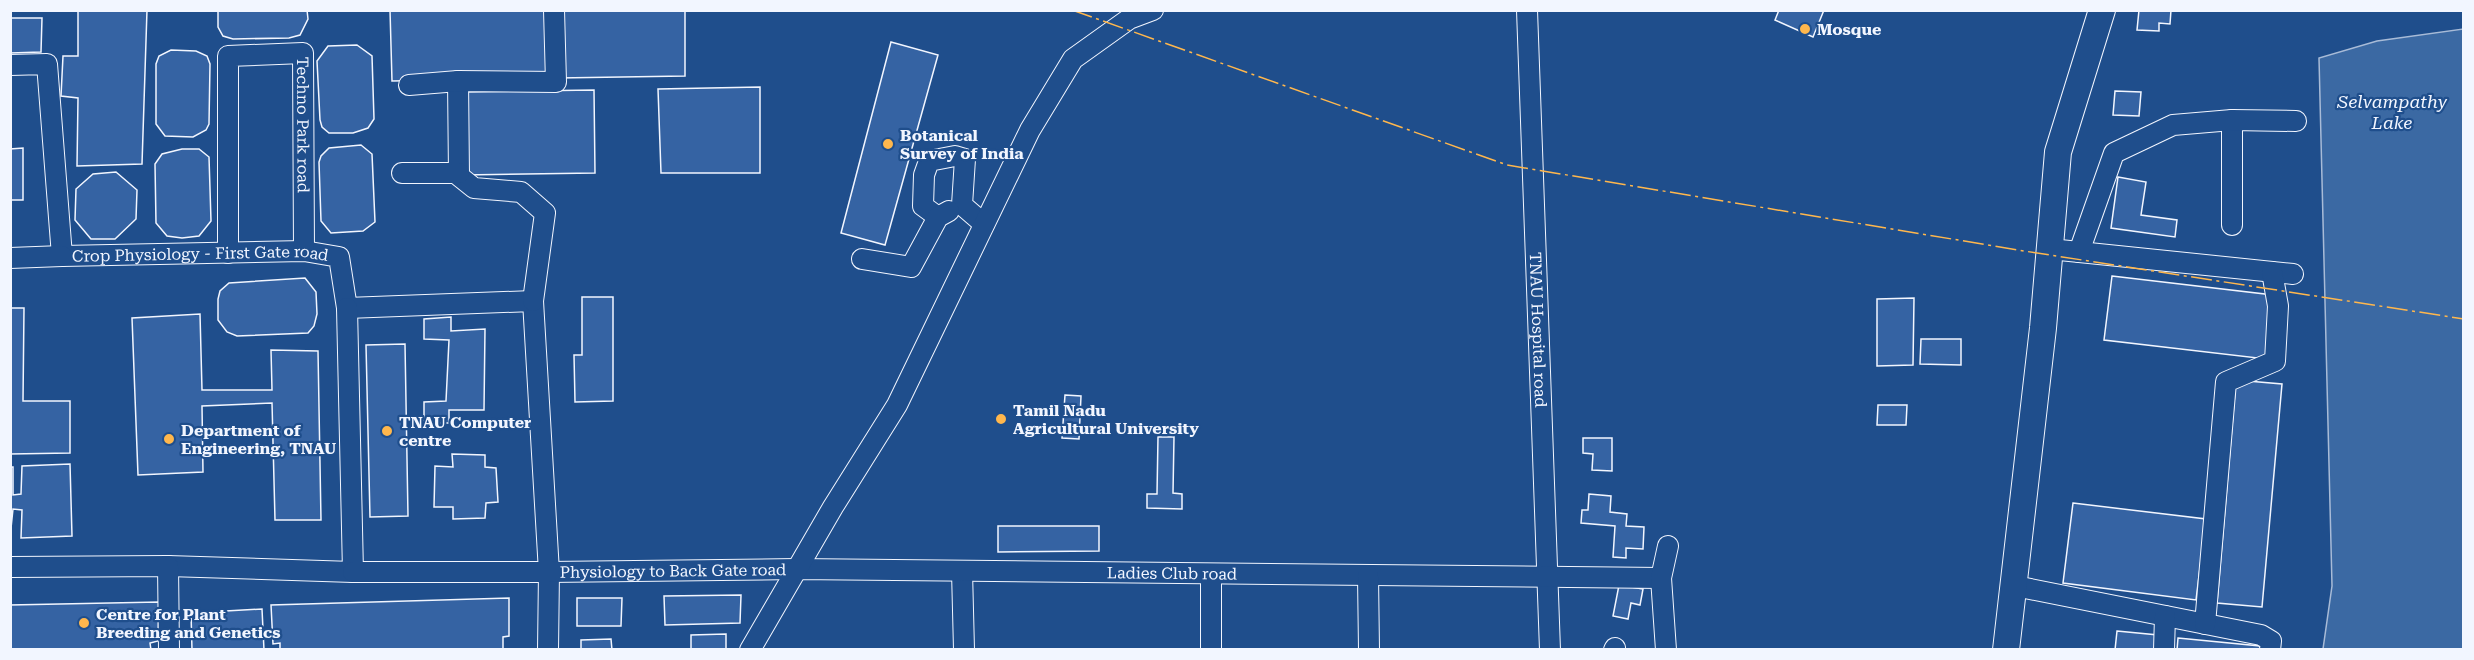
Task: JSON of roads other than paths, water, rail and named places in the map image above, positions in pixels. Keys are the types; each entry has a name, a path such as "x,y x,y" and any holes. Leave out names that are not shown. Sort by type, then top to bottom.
{"main road":[{"path":"2006,650 2015,586 2058,152 2102,10"}],"street":[{"path":"409,85 458,81 556,82 554,10"},
{"path":"750,650 796,569 897,405 1030,130 1073,59 1129,19 1153,10"},
{"name":"TNAU Hospital road","path":"1527,10 1550,650"},
{"name":"Techno Park road","path":"228,253 228,57 303,53 304,251"},
{"name":"Crop Physiology - First Gate road","path":"10,65 47,64 62,256 304,251 339,257 347,308"},
{"path":"458,81 459,176 474,188 521,192 545,213 534,301 549,572 548,650"},
{"path":"2079,252 2114,153 2173,125 2232,120 2296,121"},
{"path":"2232,120 2232,225"},
{"path":"938,217 923,206 924,175 929,161 955,156 965,159 962,205"},
{"path":"402,174 459,173"},
{"path":"962,205 984,225"},
{"path":"862,259 911,267 938,217 962,205"},
{"path":"2050,249 2294,274"},
{"path":"10,258 62,256"},
{"path":"2205,624 2226,382 2276,361 2278,306 2272,272"},
{"path":"353,572 347,308 534,301"},
{"path":"1666,650 1661,578 1668,546"},
{"path":"168,566 169,650"},
{"name":"Physiology to Back Gate road","path":"10,567 168,566 353,572 796,569"},
{"name":"Ladies Club road","path":"796,569 1661,578"},
{"path":"962,571 964,650"},
{"path":"1211,650 1212,574"},
{"path":"1368,576 1369,650"},
{"path":"2015,586 2260,635 2271,641 2270,650"},
{"path":"2164,650 2166,616"}],"water":[{"name":"Selvampathy Lake","path":"2463,29 2463,649 2323,649 2332,586 2319,58 2377,41"}],"place":[{"name":"Mosque","path":"1805,29"},
{"name":"Botanical Survey of India","path":"888,144"},
{"name":"Tamil Nadu Agricultural University","path":"1001,419"},
{"name":"TNAU Computer centre","path":"387,431"},
{"name":"Department of Engineering, TNAU","path":"169,439"},
{"name":"Centre for Plant Breeding and Genetics","path":"84,623"}]}
